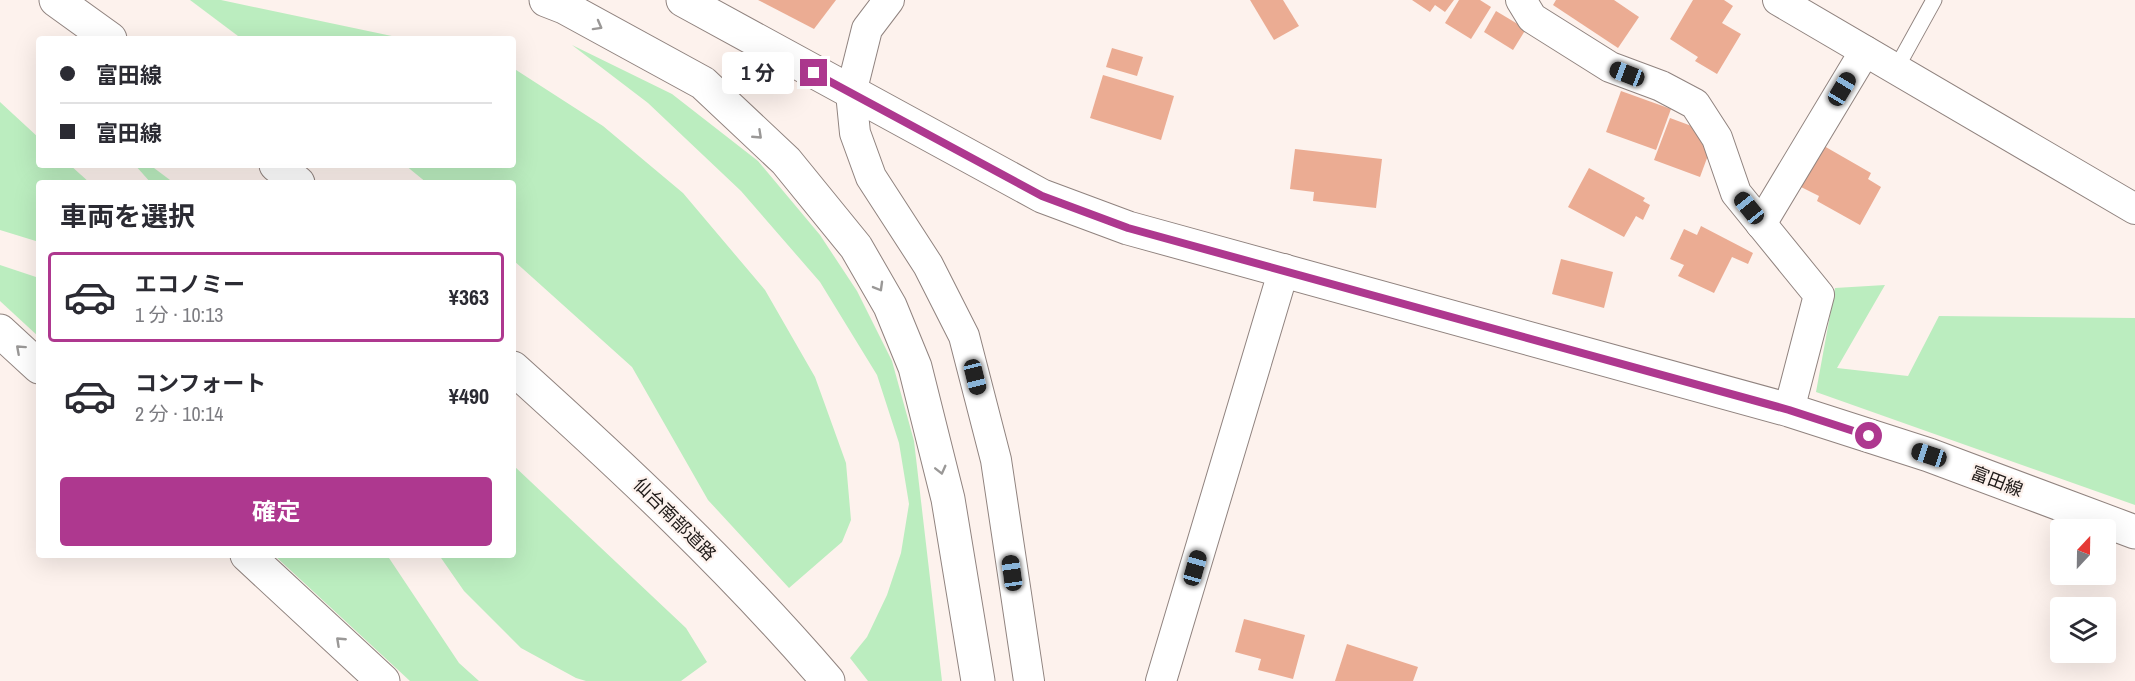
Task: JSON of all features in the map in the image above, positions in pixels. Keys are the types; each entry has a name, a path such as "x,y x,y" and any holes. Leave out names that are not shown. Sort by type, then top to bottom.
{"main road":[{"path":"56,0 106,36"},
{"path":"546,0 564,7 703,82 786,161 856,247 890,306 915,367 948,499 978,681"},
{"name":"富田線","path":"683,0 1042,196 1128,228 1789,410 1929,455 2135,532"},
{"path":"280,168 294,180"},
{"path":"0,332 36,364"},
{"name":"仙台南部道路","path":"516,371 651,492 787,633 828,681"},
{"path":"250,558 383,681"}],"street":[{"path":"889,0 867,29 851,93 855,133 871,177 928,265 964,336 996,460 1029,681"},
{"path":"1521,0 1532,18 1610,67 1661,86 1695,104 1717,138 1736,193 1819,295 1789,410"},
{"path":"1778,0 1897,67 2135,208"},
{"path":"1761,224 1865,51"},
{"path":"1168,680 1284,270"}],"lane":[{"path":"1897,67 1934,0"}],"green space":[{"path":"190,0 221,0 392,36 238,36"},
{"path":"572,45 672,94 758,161 820,235 857,291 892,361 914,441 942,681 868,681 850,658 867,637 887,595 901,553 909,504 899,443 877,375 820,282 741,191 648,103"},
{"path":"516,70 603,126 683,193 765,290 815,377 846,463 851,520 842,542 789,588 708,500 632,367 516,263 516,180 423,180 409,168 516,168"},
{"path":"0,102 36,135 36,168 73,168 87,180 36,180 36,241 0,230"},
{"path":"138,168 154,168 170,180 148,180"},
{"path":"0,265 36,277 36,334 0,301"},
{"path":"1885,285 1837,368 1908,376 1939,316 2135,318 2135,505 1816,392 1835,288"},
{"path":"516,468 686,628 707,662 681,681 586,681 576,678 521,648 464,591 441,558 516,558"},
{"path":"277,558 389,558 459,663 479,681 410,681"}],"building":[{"path":"758,0 836,0 814,29"},
{"path":"1250,0 1283,0 1299,26 1274,40"},
{"path":"1412,0 1454,0 1445,12 1435,5 1430,12"},
{"path":"1459,0 1480,0 1491,7 1471,39 1445,23"},
{"path":"1556,0 1614,0 1639,17 1618,48 1553,5"},
{"path":"1693,0 1724,0 1733,6 1722,23 1741,34 1717,74 1695,61 1698,57 1670,39"},
{"path":"1496,11 1526,29 1513,50 1484,32"},
{"path":"1112,48 1143,57 1137,76 1106,67"},
{"path":"1103,75 1174,96 1161,140 1090,118"},
{"path":"1621,91 1671,109 1656,150 1606,132"},
{"path":"1670,118 1697,128 1695,133 1708,137 1704,147 1710,150 1700,177 1654,160"},
{"path":"1824,146 1871,173 1868,179 1881,187 1860,225 1817,201 1819,196 1801,187"},
{"path":"1295,149 1382,159 1376,208 1313,201 1314,192 1290,189"},
{"path":"1589,168 1645,198 1643,201 1650,205 1643,220 1636,216 1624,237 1568,207"},
{"path":"1701,226 1753,253 1748,264 1732,257 1714,293 1678,276 1684,265 1670,259 1684,229 1697,235"},
{"path":"1561,259 1613,272 1604,308 1552,294"},
{"path":"1244,619 1305,635 1293,679 1258,670 1261,659 1235,652"},
{"path":"1347,644 1418,667 1413,681 1335,681"}],"route":[{"path":"814,73 1042,196 1128,228 1307,276 1683,383 1789,410 1869,436"}]}
